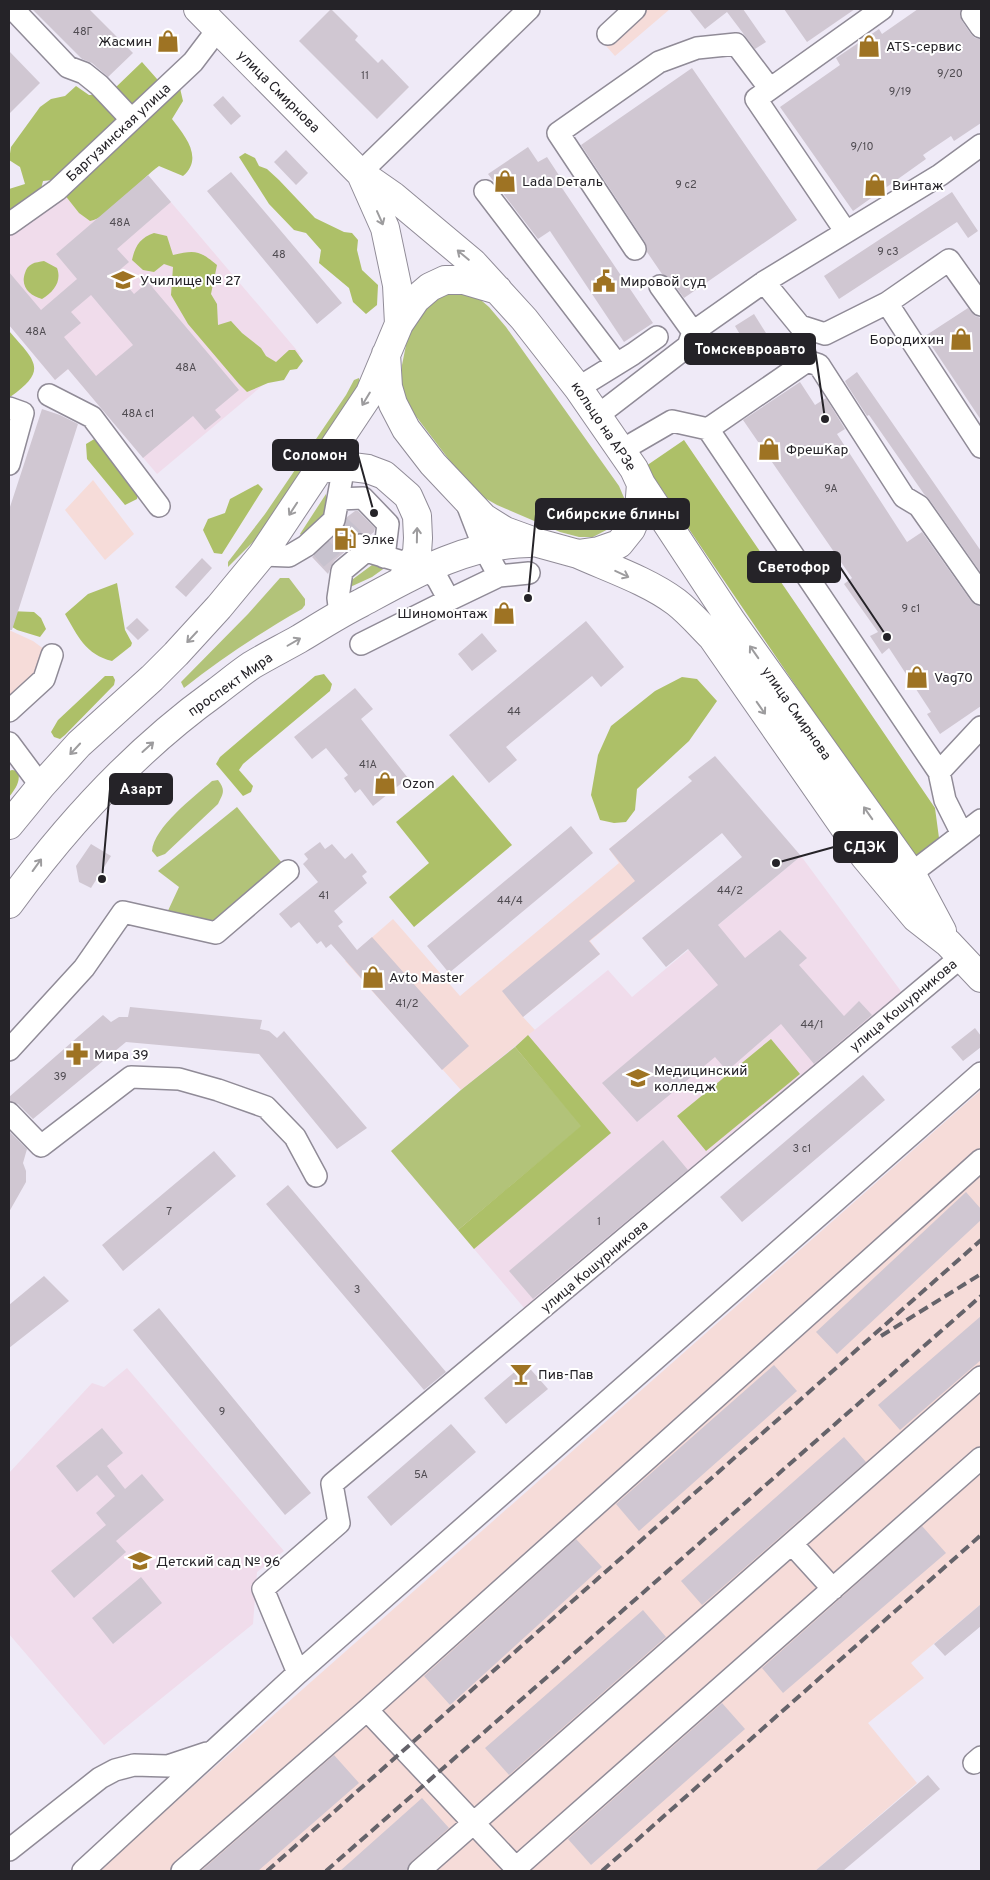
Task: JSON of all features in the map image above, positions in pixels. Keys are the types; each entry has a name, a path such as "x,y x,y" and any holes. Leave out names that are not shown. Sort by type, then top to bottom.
{"main road":[{"name":"улица Смирнова","path":"198,9 360,173 393,196 473,263 498,290"},
{"name":"улица Смирнова","path":"360,173 385,228 397,285 399,324"},
{"name":"кольцо на АРЗе","path":"445,280 464,280 498,290 547,347 634,469 641,484 639,510 632,529 619,544 599,551 578,554 538,543 505,531 484,518 433,464 402,421 393,404 388,387 386,354 399,324 416,299 430,288 445,280"},
{"path":"9,825 79,744 176,654 220,607 262,555 332,467 340,438 370,393 386,354"},
{"path":"332,467 368,469 384,475 408,496 418,523 417,552 413,572"},
{"name":"улица Смирнова","path":"641,484 901,881 955,950 981,978"},
{"name":"проспект Мира","path":"9,904 42,858 75,819 113,779 185,714 252,665 413,572 484,548 505,544 538,543"},
{"name":"улица Смирнова","path":"578,554 654,588 675,601 692,616 712,637 865,857 901,881"}],"street":[{"path":"13,9 68,67 84,74 99,86 131,119"},
{"path":"360,173 529,9"},
{"path":"608,34 635,9"},
{"path":"846,232 756,99 882,9"},
{"name":"Баргузинская улица","path":"9,224 57,190 193,62 218,29"},
{"path":"635,250 558,134 659,62 697,48 736,44 770,89"},
{"path":"597,416 688,346 693,332 764,282 940,175 981,145"},
{"path":"484,191 617,364"},
{"path":"764,282 800,326 825,334 887,303 949,260 981,304"},
{"path":"660,286 693,332"},
{"path":"887,303 981,447"},
{"path":"578,388 657,337"},
{"path":"708,429 807,361 819,365 904,497 919,506 981,594"},
{"path":"49,395 92,416 159,506"},
{"path":"9,408 23,413 9,464"},
{"path":"622,450 672,421 708,429 939,772 945,800 962,834"},
{"path":"262,555 289,556 315,542 336,522 338,499 332,467"},
{"path":"338,499 363,498 388,524 370,551 339,568 338,598 340,614"},
{"path":"465,500 484,548 499,576"},
{"path":"370,551 413,572 437,578 449,600"},
{"path":"360,644 499,576 529,573"},
{"path":"9,711 44,679 52,656"},
{"path":"939,772 981,726"},
{"path":"9,743 41,786"},
{"path":"901,881 981,820"},
{"path":"9,1050 84,968 123,912 216,933 288,871"},
{"name":"улица Кошурникова","path":"298,1673 263,1589 339,1523 332,1484 708,1171 835,1061 955,950"},
{"path":"83,1871 298,1673 981,1073"},
{"path":"9,1113 41,1146 131,1077 179,1079 266,1107 295,1137 316,1176"},
{"path":"182,1871 367,1710 981,1160"},
{"path":"419,1871 981,1377"},
{"path":"367,1710 474,1823 514,1870 981,1458"},
{"path":"792,1544 833,1588"},
{"path":"9,1850 100,1778 115,1770 134,1765 168,1766 214,1751"}],"shaded area":[{"path":"627,9 670,9 615,56 598,37"},
{"name":"Училище № 27","path":"119,141 300,354 157,474 68,369 55,380 9,325 9,235"},
{"path":"93,480 134,534 105,560 65,510"},
{"path":"9,630 33,641 52,655 9,711"},
{"path":"678,793 699,851 590,941 600,954 523,1017 535,1030 461,1090 345,961 393,919 460,996 619,863 609,849"},
{"name":"Медицинский колледж","path":"801,856 903,994 525,1309 391,1151 461,1090 608,970 632,997"},
{"path":"981,1090 981,1604 911,1663 924,1678 868,1723 917,1783 815,1871 97,1871"},
{"name":"Детский сад № 96","path":"127,1368 284,1551 257,1572 253,1624 104,1745 9,1634 9,1473 92,1383 104,1387"}],"green space":[{"path":"142,62 157,79 158,89 140,106 130,105 115,88"},
{"path":"179,84 183,101 172,119 187,140 192,155 189,169 183,176 159,166 116,206 107,213 90,221 79,213 53,180 43,181 41,189 9,214 9,189 25,184 20,167 9,160 11,147 40,107 51,99 65,96 76,86 89,95 98,95 130,127"},
{"path":"245,153 255,158 259,166 267,169 279,180 315,218 344,232 352,233 358,240 357,250 362,270 378,285 377,305 366,314 353,302 349,288 319,263 321,250 306,233 294,230 269,204 239,157"},
{"path":"154,233 167,236 173,255 196,252 206,256 217,265 211,294 217,304 218,325 231,321 242,333 261,348 266,356 276,362 289,350 295,350 303,361 297,369 290,370 284,380 268,383 247,392 188,324 171,295 173,267 164,264 154,272 143,270 132,260 139,243 145,237"},
{"path":"44,261 57,268 58,282 53,290 42,299 34,296 27,290 24,278 29,266"},
{"path":"442,287 475,295 489,307 506,327 619,486 625,500 624,513 616,525 593,537 579,537 560,532 497,505 469,486 415,415 407,403 402,385 402,365 409,330"},
{"path":"9,331 26,350 34,365 34,372 30,380 10,397"},
{"path":"359,378 360,383 355,393 257,538 228,567 228,562 265,514 346,395 354,380"},
{"path":"96,438 139,486 137,499 125,505 87,459 86,444"},
{"path":"684,440 935,808 939,838 913,858 646,466"},
{"path":"258,484 263,489 222,554 214,553 203,530 208,519 225,513 230,499"},
{"path":"326,494 326,510 322,519 303,537 300,534"},
{"path":"372,565 386,567 372,577 348,588 345,585"},
{"path":"280,578 289,578 305,599 305,605 302,609 242,646 184,688 181,682 248,614"},
{"path":"117,583 125,630 132,643 131,646 112,661 95,654 83,643 65,614 88,594"},
{"path":"9,611 34,612 41,618 46,629 40,637 17,630 9,625"},
{"path":"324,674 332,684 330,691 243,764 239,770 253,786 251,792 243,796 216,764 220,757 315,676"},
{"path":"105,676 113,676 115,680 114,685 65,735 60,739 54,737 51,732 58,720"},
{"path":"682,677 697,679 717,701 689,741 637,789 635,810 626,822 614,823 600,820 591,795 598,755 611,726 655,691"},
{"path":"9,771 18,771 19,779 9,797"},
{"path":"453,775 512,845 414,927 389,897 429,863 396,822"},
{"path":"218,780 223,792 218,804 165,854 157,857 152,851 154,842 167,823 212,781"},
{"path":"237,807 282,863 209,929 166,915 179,887 158,871"},
{"path":"528,1035 611,1133 474,1249 458,1230 581,1126 515,1047"},
{"path":"771,1039 800,1074 706,1151 677,1116"},
{"path":"515,1047 582,1126 458,1230 391,1151 461,1090"}],"building":[{"path":"32,9 89,9 133,53 108,77 92,63 82,59"},
{"path":"331,9 358,36 355,40 378,63 382,59 409,87 377,119 299,41"},
{"path":"689,9 743,9 766,42 755,49 727,12 705,29"},
{"path":"784,9 855,9 807,42"},
{"path":"918,9 961,9 962,21 975,38 981,39 981,123 954,141 951,136 923,155 926,159 853,211 780,107 840,65 836,58 879,29 882,34"},
{"path":"9,51 40,83 9,114"},
{"path":"692,68 797,220 684,298 670,279 662,274 647,252 645,242 581,145"},
{"path":"223,96 241,116 231,125 213,105"},
{"name":"Мировой суд","path":"528,147 538,162 547,157 566,186 562,188 653,323 624,342 550,231 538,239 488,174"},
{"path":"286,150 308,173 296,185 274,162"},
{"path":"231,172 342,303 317,324 207,191"},
{"path":"148,175 171,202 117,249 129,262 116,273 134,294 148,282 239,390 215,410 221,417 205,430 193,416 143,458 68,369 55,380 9,325 9,272 41,310 77,279 56,254","holes":["91,295 133,345 96,376 64,337 81,323 71,312"]},
{"path":"952,192 978,231 968,238 957,222 839,299 824,276"},
{"path":"968,308 975,316 981,318 981,420 925,336"},
{"path":"754,314 771,341 751,353 735,326"},
{"path":"857,372 981,551 981,573 869,415 867,416 847,385 845,381"},
{"path":"800,382 815,405 826,398 845,429 837,434 907,542 922,532 971,601 975,605 981,606 981,706 940,734 927,714 931,712 889,648 882,654 870,636 878,632 844,584 852,578 743,420"},
{"path":"42,409 78,424 12,630 9,630 9,510"},
{"name":"Элке","path":"358,511 375,528 374,532 369,536 363,533 356,533 352,536 348,542 348,549 334,561 328,574 312,557 342,529 347,517"},
{"path":"202,558 212,568 186,597 175,587"},
{"path":"137,618 149,630 138,640 126,628"},
{"path":"586,621 624,667 601,687 592,676 506,747 517,760 489,783 449,735"},
{"path":"482,633 497,651 472,671 458,654"},
{"path":"355,688 373,709 361,719 408,778 373,806 360,789 355,793 344,778 348,775 326,748 312,759 294,737"},
{"path":"715,756 801,856 718,925 745,958 780,930 807,958 799,965 844,1016 859,1001 872,1015 814,1064 781,1024 727,1071 715,1057 637,1122 602,1083 718,985 688,949 666,967 642,938 742,857 722,833 589,941 600,954 523,1017 502,991 635,881 609,849 692,781 688,777"},
{"path":"571,826 593,853 449,973 427,946"},
{"path":"320,842 325,849 332,844 345,859 352,853 367,872 362,876 367,883 334,911 343,922 338,926 357,950 372,937 469,1046 442,1070 331,944 326,948 321,941 317,944 299,922 291,928 279,914 318,882 303,864 308,859 304,854"},
{"path":"91,844 111,856 91,888 79,882 76,866"},
{"path":"130,1007 262,1020 260,1029 269,1031 277,1038 284,1031 367,1128 337,1149 259,1054 126,1042 33,1119 18,1104 9,1101 9,1097 103,1015 111,1022 119,1017 128,1017"},
{"path":"975,1028 981,1036 981,1047 963,1061 951,1047"},
{"path":"863,1075 885,1100 742,1222 720,1197"},
{"path":"9,1131 27,1149 23,1163 26,1171 26,1182 9,1212"},
{"path":"663,1140 688,1170 533,1299 509,1271"},
{"path":"214,1151 236,1176 123,1271 102,1245"},
{"path":"288,1185 446,1372 424,1390 266,1204"},
{"path":"966,1192 981,1209 981,1220 837,1354 816,1332"},
{"path":"44,1276 69,1301 9,1348 9,1305"},
{"path":"159,1308 311,1493 285,1515 133,1330"},
{"path":"981,1316 981,1360 900,1430 878,1405"},
{"path":"525,1363 548,1389 506,1424 484,1398"},
{"path":"774,1365 797,1391 639,1531 616,1504"},
{"path":"451,1424 476,1452 391,1526 367,1497"},
{"path":"102,1428 123,1453 107,1466 125,1489 142,1474 164,1500 116,1541 126,1552 74,1598 51,1571 106,1525 96,1513 115,1496 97,1475 77,1492 56,1466"},
{"path":"844,1437 866,1462 702,1605 681,1581"},
{"path":"922,1526 946,1553 783,1693 762,1668"},
{"path":"576,1539 602,1567 450,1705 424,1676"},
{"path":"141,1577 162,1603 113,1644 92,1618"},
{"path":"981,1604 981,1626 945,1656 934,1644"},
{"path":"643,1610 666,1637 509,1775 485,1748"},
{"path":"722,1703 745,1729 591,1865 568,1839"},
{"path":"334,1755 359,1783 258,1871 201,1871"},
{"path":"928,1775 940,1789 843,1871 815,1871"},
{"path":"422,1798 449,1828 411,1862 407,1871 340,1871"}],"tunnel":[{"path":"339,525 360,545"},
{"path":"318,544 337,566"}],"railway":[{"path":"267,1871 981,1240"},
{"path":"881,1336 981,1274"},
{"path":"326,1871 981,1296"},
{"path":"602,1871 981,1535"}],"place":[{"name":"Жасмин","path":"168,41"},
{"name":"ATS-сервис","path":"869,46"},
{"name":"Lada Dеталь","path":"505,181"},
{"name":"Винтаж","path":"875,185"},
{"name":"Училище № 27","path":"123,280"},
{"name":"Мировой суд","path":"604,281"},
{"name":"Бородихин","path":"961,339"},
{"name":"Томскевроавто","path":"825,419"},
{"name":"ФрешКар","path":"769,449"},
{"name":"Соломон","path":"374,513"},
{"name":"Элке","path":"345,539"},
{"name":"Сибирские блины","path":"528,598"},
{"name":"Шиномонтаж","path":"504,613"},
{"name":"Светофор","path":"887,637"},
{"name":"Vag70","path":"917,677"},
{"name":"Ozon","path":"385,783"},
{"name":"СДЭК","path":"776,863"},
{"name":"Азарт","path":"102,879"},
{"name":"Avto Master","path":"373,977"},
{"name":"Мира 39","path":"77,1054"},
{"name":"Медицинский колледж","path":"638,1078"},
{"name":"Пив-Пав","path":"521,1374"},
{"name":"Детский сад № 96","path":"140,1561"}]}
